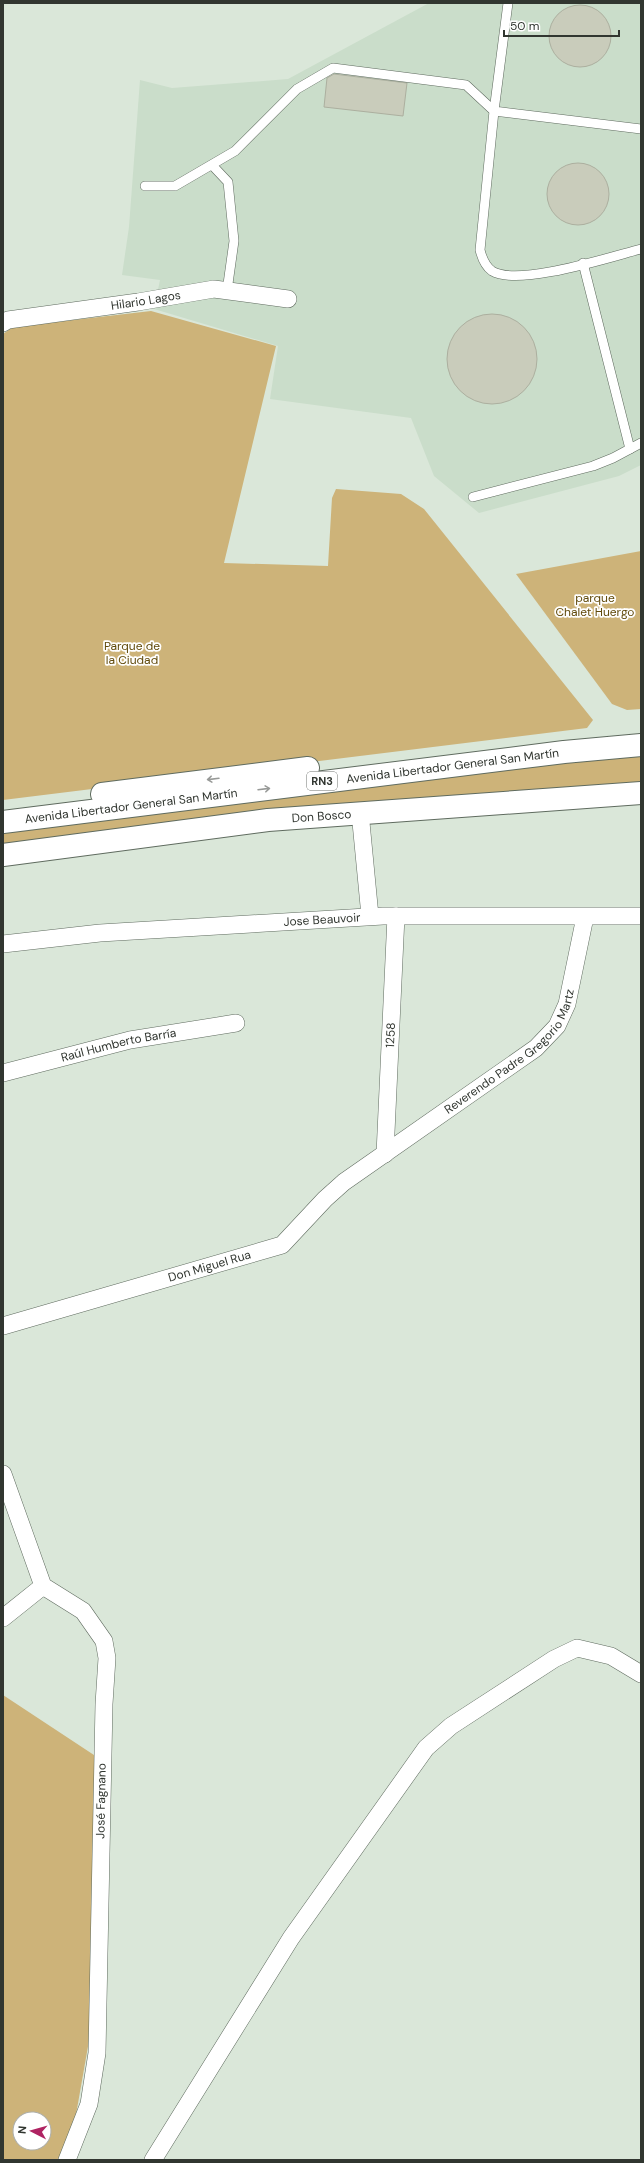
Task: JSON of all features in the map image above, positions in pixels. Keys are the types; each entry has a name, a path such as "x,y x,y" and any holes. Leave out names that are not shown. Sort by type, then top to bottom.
{"main road":[{"name":"Avenida Libertador General San Martín","path":"3,808 207,779 641,732"},
{"name":"Avenida Libertador General San Martín","path":"3,822 564,752 641,745"},
{"name":"Don Bosco","path":"3,855 268,820 360,812 641,793"}],"street":[{"name":"Hilario Lagos","path":"5,317 138,302 214,289 288,299"},
{"path":"360,812 370,916"},
{"name":"Jose Beauvoir","path":"3,944 100,933 370,916 641,916"},
{"name":"1258","path":"385,1154 396,916"},
{"name":"Reverendo Padre Gregorio Martz","path":"385,1154 536,1048 557,1026 567,1004 585,917"},
{"name":"Raúl Humberto Barría","path":"3,1073 130,1040 236,1022"},
{"name":"Don Miguel Rua","path":"3,1326 282,1245 325,1199 344,1182 385,1154"},
{"path":"3,1474 43,1586 3,1618"},
{"name":"José Fagnano","path":"43,1586 83,1611 104,1641 107,1658 104,1711 97,2053 89,2104 67,2160"},
{"path":"153,2160 291,1938 426,1748 452,1726 554,1658 577,1648 612,1656 641,1674"}],"lane":[{"path":"508,3 494,111 480,250 483,261 492,271 510,276 530,276 641,249"},
{"path":"145,186 175,186 235,151 297,89 333,68 466,85 494,111 641,129"},
{"path":"212,164 228,182 234,241 227,291"},
{"path":"583,263 630,449"},
{"path":"473,497 593,466 641,443"}],"shaded area":[{"path":"429,3 641,3 641,465 619,476 479,513 434,476 411,418 270,399 278,346 154,309 160,280 122,275 129,227 140,80 172,88 288,79"}],"green space":[{"name":"Parque de la Ciudad","path":"151,311 276,346 224,563 328,566 332,498 336,489 401,494 424,509 593,720 587,728 3,800 3,334 13,327"},
{"name":"parque Chalet Huergo","path":"641,551 641,709 627,710 612,704 516,574"},
{"path":"641,745 641,793 3,855 3,822"},
{"path":"3,1695 97,1757 93,2018 71,2143 59,2160 3,2160"}],"building":[{"path":"580,5 597,10 602,14 606,19 611,36 606,53 602,58 597,62 580,67 563,62 558,58 554,53 549,36 554,19 558,14 563,10"},
{"path":"334,74 407,83 403,116 324,107 327,78"},
{"path":"578,163 595,168 600,172 604,177 609,194 604,211 600,216 595,220 578,225 561,220 556,216 552,211 547,194 552,177 556,172 561,168"},
{"path":"492,314 501,315 517,322 529,334 536,350 536,368 529,384 517,396 501,403 492,404 483,403 467,396 455,384 448,368 447,359 448,350 455,334 467,322 483,315"}]}
